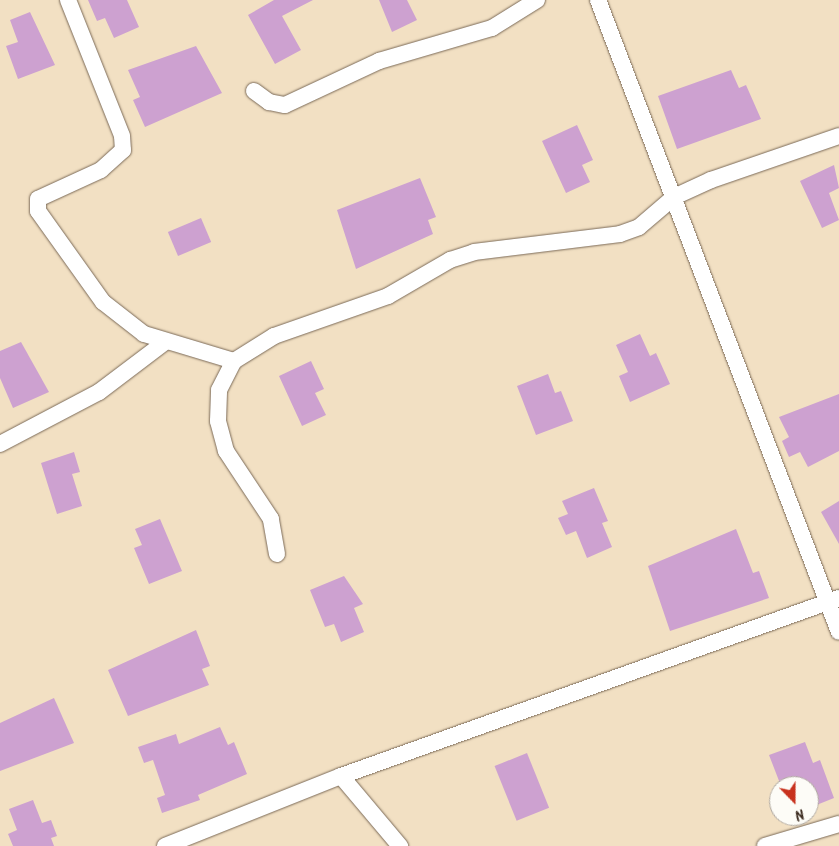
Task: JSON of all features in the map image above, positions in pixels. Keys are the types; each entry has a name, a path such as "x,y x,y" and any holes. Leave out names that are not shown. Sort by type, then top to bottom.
{"street":[{"path":"68,0 122,136 123,150 101,170 38,199 38,211 103,302 144,334 234,362"},
{"path":"254,91 269,102 285,105 379,60 492,28 538,0"},
{"path":"598,0 833,600 839,632"},
{"path":"277,554 271,519 226,451 218,421 219,390 234,362 274,336 388,296 450,260 474,252 620,234 639,227 674,197 839,136"},
{"path":"0,444 99,392 165,342"},
{"path":"165,846 341,776 833,600"},
{"path":"341,776 400,846"},
{"path":"765,846 839,824"}],"building":[{"path":"88,0 127,0 139,27 114,38 105,18 97,21"},
{"path":"274,0 313,0 282,16 301,50 275,64 248,15"},
{"path":"379,0 407,0 417,20 392,32"},
{"path":"30,12 55,65 18,79 6,46 18,42 10,20"},
{"path":"196,46 222,93 145,127 133,100 140,97 128,70"},
{"path":"731,70 739,88 746,85 761,119 677,149 658,96"},
{"path":"577,125 593,160 582,165 590,182 566,193 542,141"},
{"path":"834,165 839,188 829,193 839,220 822,228 800,181"},
{"path":"420,178 436,217 428,220 433,234 356,269 337,210"},
{"path":"201,218 211,242 178,256 168,232"},
{"path":"640,334 650,356 656,353 670,384 630,402 619,376 628,372 616,345"},
{"path":"21,342 49,392 13,408 0,378 0,351"},
{"path":"311,361 324,389 315,393 326,415 302,426 279,376"},
{"path":"548,374 555,393 561,391 573,421 536,435 517,386"},
{"path":"839,394 839,451 808,467 800,452 789,457 782,441 789,437 779,417"},
{"path":"74,452 80,472 72,474 82,506 57,514 41,463"},
{"path":"594,488 608,521 602,523 612,547 587,558 576,531 566,535 558,518 568,514 562,501"},
{"path":"839,501 839,544 821,512"},
{"path":"160,519 182,571 149,584 134,548 142,545 135,529"},
{"path":"736,529 753,573 759,571 769,598 670,631 648,566"},
{"path":"344,576 363,604 354,608 364,632 341,642 334,624 325,627 310,590"},
{"path":"196,630 210,666 202,669 209,685 128,716 108,670"},
{"path":"54,698 74,743 0,771 0,723"},
{"path":"220,727 228,745 234,742 247,774 198,795 200,800 162,813 157,798 165,795 153,760 144,763 138,747 176,734 179,744"},
{"path":"805,742 813,763 820,760 834,798 819,804 819,776 777,776 769,755"},
{"path":"527,753 549,808 517,821 495,766"},
{"path":"33,800 42,823 51,820 57,836 51,838 54,846 13,846 8,834 17,830 9,809"}]}
